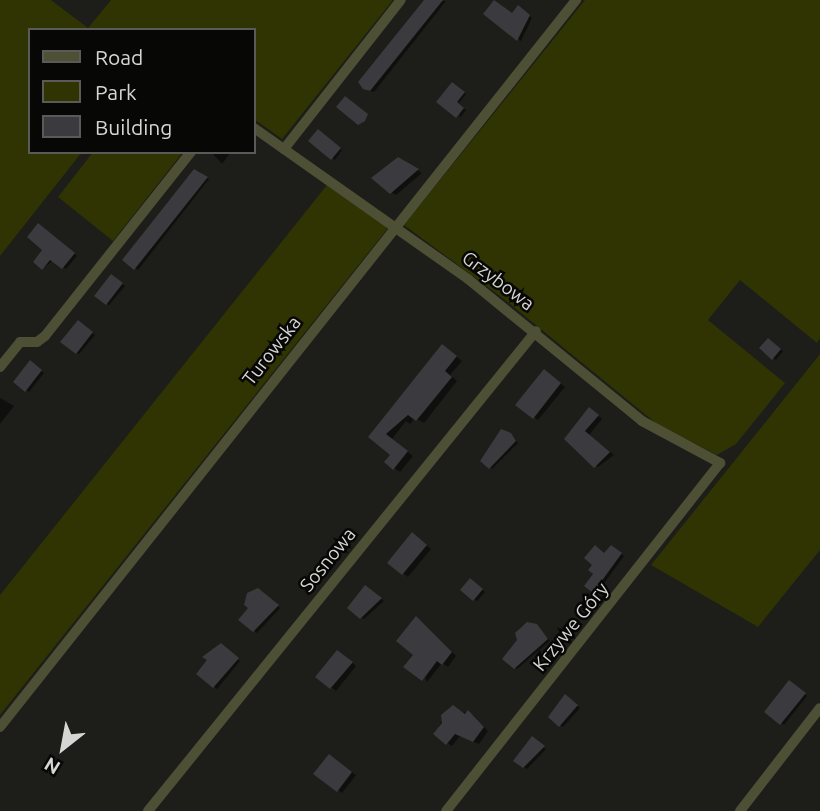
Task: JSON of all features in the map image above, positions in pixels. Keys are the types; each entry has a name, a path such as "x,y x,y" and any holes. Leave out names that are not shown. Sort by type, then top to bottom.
{"street":[{"path":"284,149 401,0"},
{"name":"Turowska","path":"0,727 394,226 576,0"},
{"name":"Grzybowa","path":"256,129 394,226 536,331 642,421 720,463"},
{"path":"0,367 20,342 37,342 44,336 189,154"},
{"name":"Sosnowa","path":"148,811 536,331"},
{"name":"Krzywe Góry","path":"446,811 720,463"},
{"path":"740,811 820,708"}],"green space":[{"path":"0,0 51,0 88,28 28,28 28,154 80,154 0,256"},
{"path":"111,0 393,0 282,139 256,120 256,28 88,28"},
{"path":"585,0 820,0 820,338 817,343 740,280 708,320 785,383 736,444 717,455 657,424 504,299 404,225"},
{"path":"91,154 181,154 113,241 58,197"},
{"path":"327,185 388,228 0,715 0,595"},
{"path":"820,354 820,550 758,627 651,565"}],"building":[{"path":"424,0 443,0 370,91 363,89 358,82"},
{"path":"494,0 512,13 518,5 530,15 517,41 483,14"},
{"path":"452,82 465,92 457,102 464,108 456,118 436,102"},
{"path":"345,96 368,114 365,121 358,125 336,107"},
{"path":"318,129 341,148 331,160 308,141"},
{"path":"398,157 419,169 390,194 371,178"},
{"path":"194,169 208,177 134,270 122,260"},
{"path":"38,223 75,253 62,269 50,260 42,270 33,262 42,250 27,237"},
{"path":"111,274 123,283 106,305 94,296"},
{"path":"78,320 93,332 76,354 60,342"},
{"path":"768,338 781,349 772,360 759,348"},
{"path":"442,344 457,356 445,371 452,377 416,421 408,415 386,434 408,451 393,470 384,462 390,455 368,437"},
{"path":"30,360 42,370 25,392 13,382"},
{"path":"544,369 561,383 533,419 515,405"},
{"path":"589,407 599,415 585,431 610,452 594,468 564,439"},
{"path":"501,429 511,433 516,441 489,469 480,461"},
{"path":"412,532 427,545 402,575 387,563"},
{"path":"595,545 604,553 611,545 622,553 593,593 584,586 593,574 588,570 592,565 584,558"},
{"path":"470,578 483,589 473,601 460,590"},
{"path":"365,585 382,598 360,619 347,608"},
{"path":"258,588 279,605 253,632 238,620 248,608 244,605 247,593"},
{"path":"416,616 452,652 442,665 437,661 422,681 403,667 413,655 396,641"},
{"path":"527,622 537,624 548,639 514,669 502,659 517,640 515,633"},
{"path":"221,643 239,658 213,688 196,674 207,660 202,657"},
{"path":"337,650 353,662 330,689 315,677"},
{"path":"789,680 806,693 780,725 764,712"},
{"path":"565,694 578,705 559,727 548,717"},
{"path":"453,705 465,714 468,710 484,727 473,742 455,734 446,745 433,734 442,723 441,715"},
{"path":"532,736 545,746 523,768 513,761"},
{"path":"329,754 352,772 337,792 313,774"}]}
